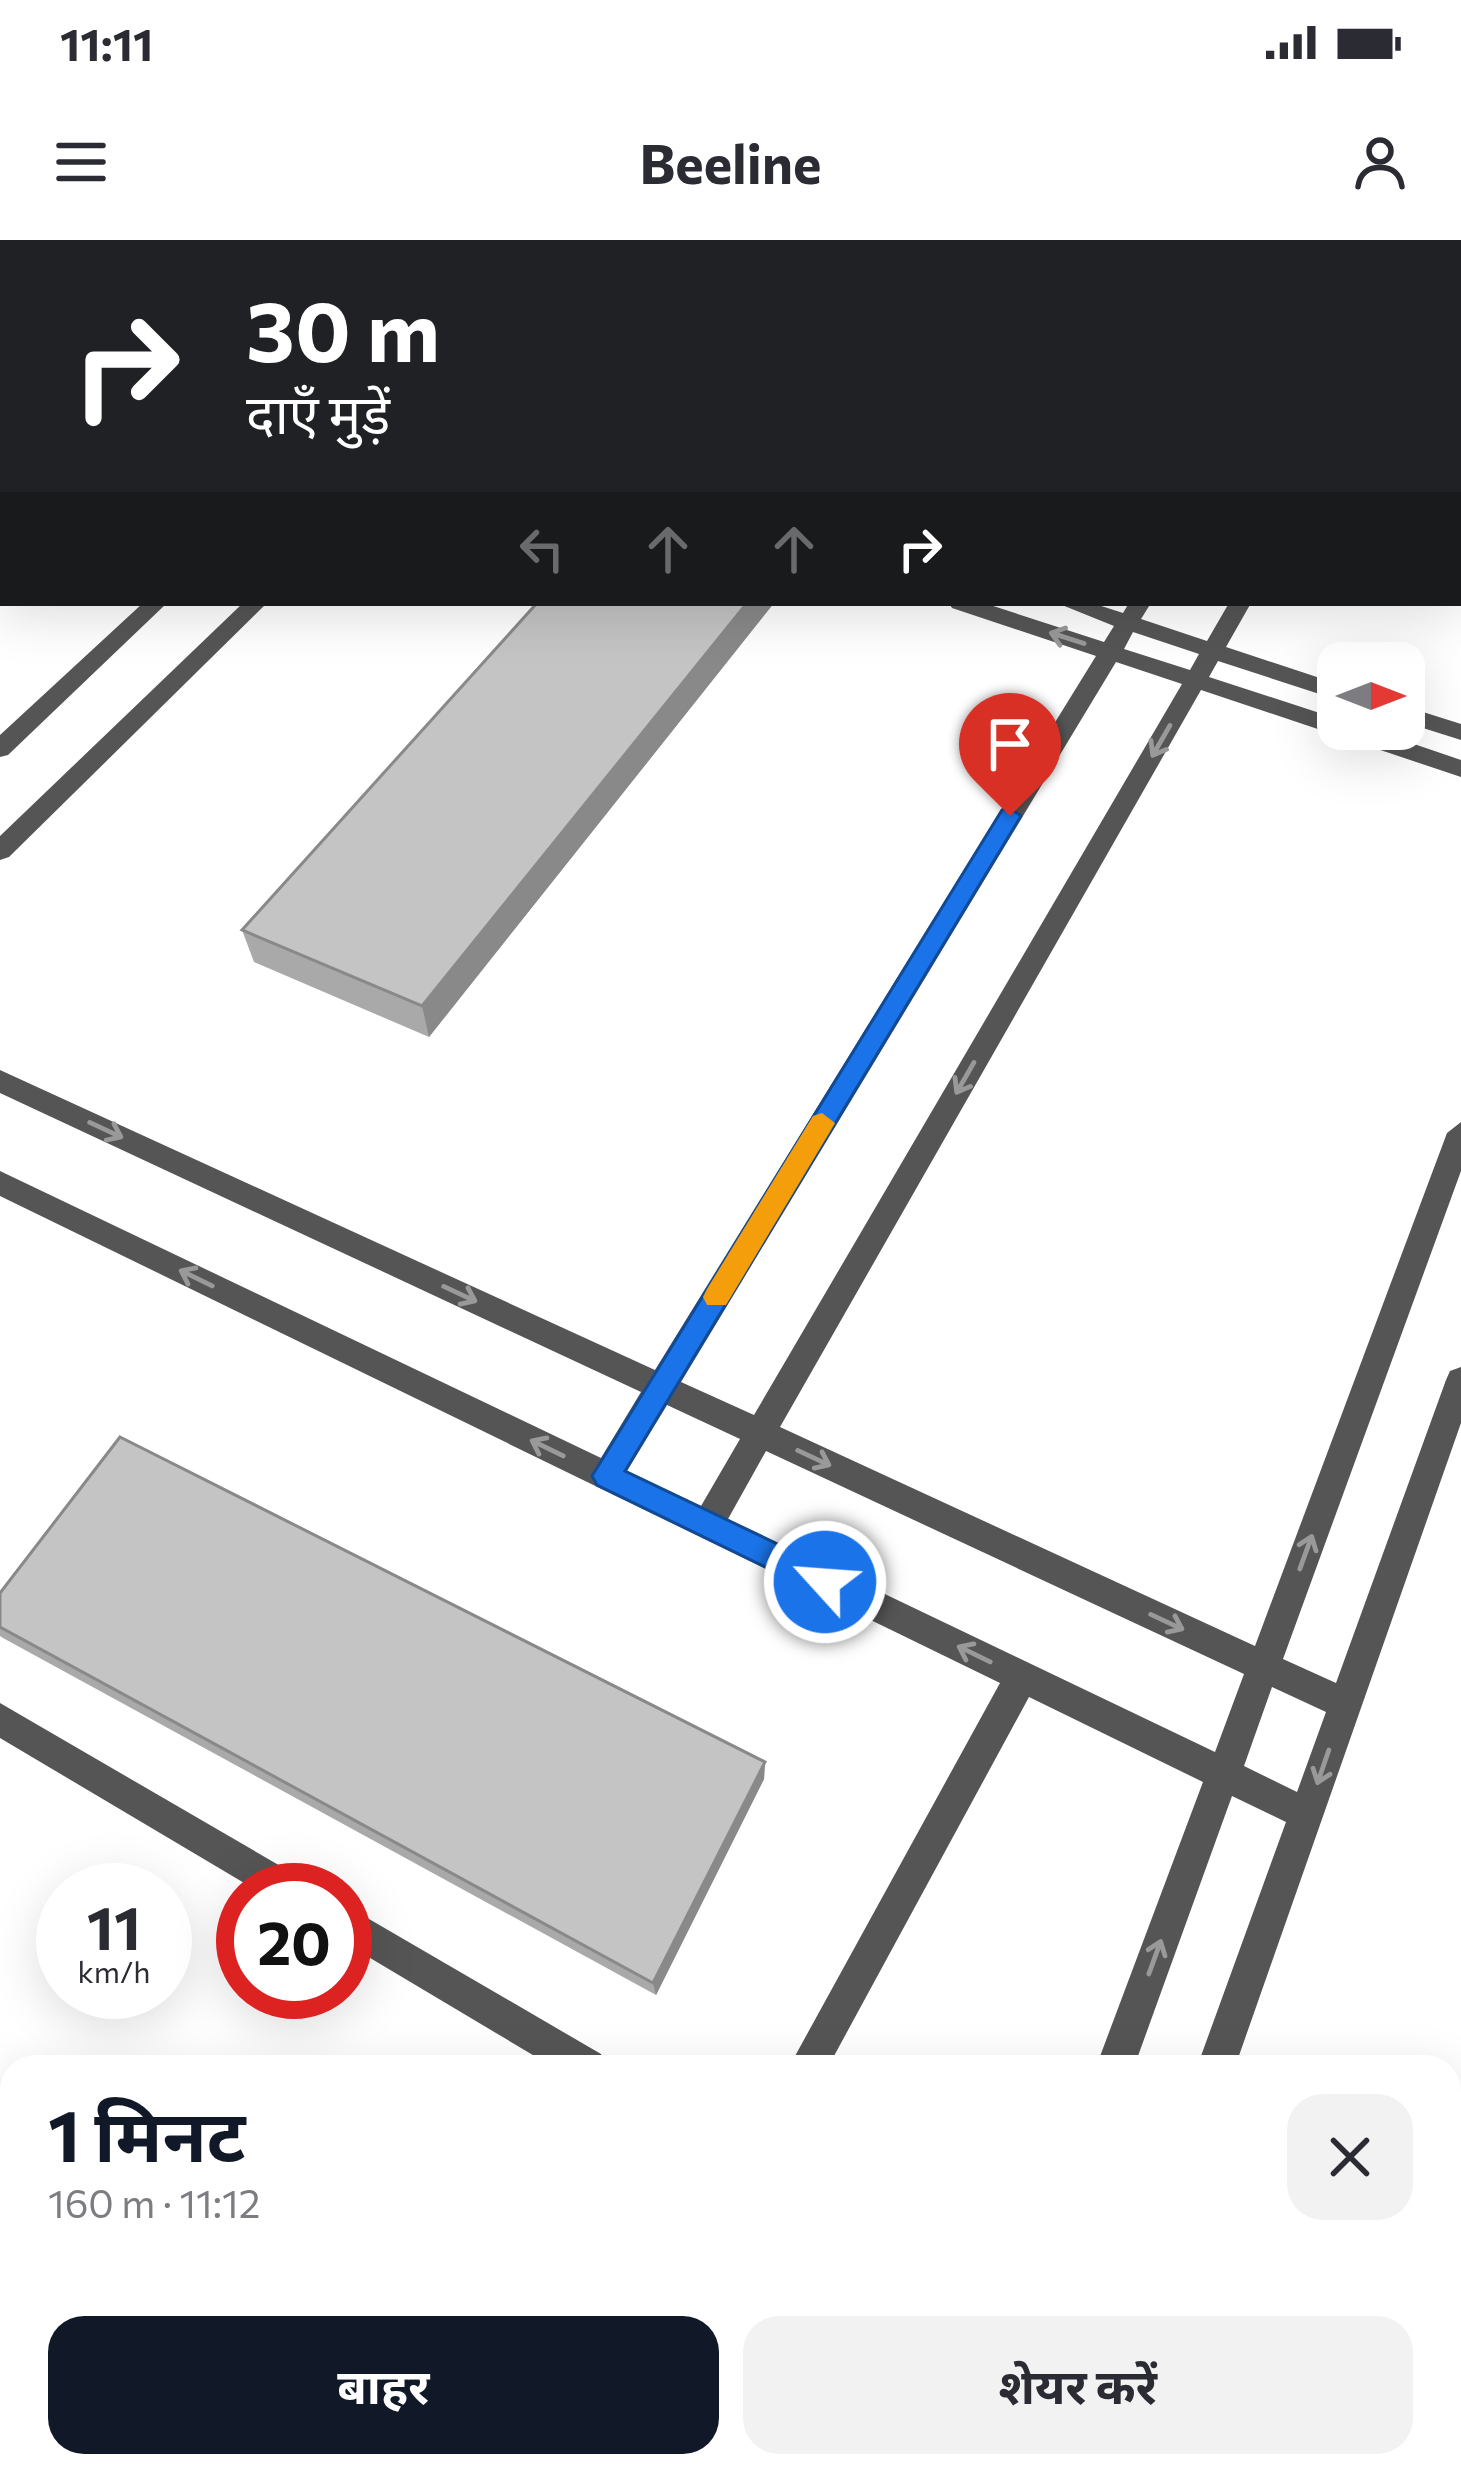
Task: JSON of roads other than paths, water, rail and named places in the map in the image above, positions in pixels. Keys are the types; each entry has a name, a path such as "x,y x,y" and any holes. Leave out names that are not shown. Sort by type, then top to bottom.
{"street":[{"path":"0,749 153,606"},
{"path":"0,851 253,606"},
{"path":"969,606 1317,720"},
{"path":"1087,606 1134,613 1212,651 1317,685"},
{"path":"707,1525 1238,606"},
{"path":"607,1476 1134,613"},
{"path":"1425,721 1461,733"},
{"path":"1405,750 1461,769"},
{"path":"0,1081 1345,1704"},
{"path":"1118,2055 1461,1133"},
{"path":"0,1184 1306,1814"},
{"path":"1220,2055 1461,1380"},
{"path":"815,2055 1022,1677"},
{"path":"0,1718 244,1863"},
{"path":"372,1939 568,2055"}]}
